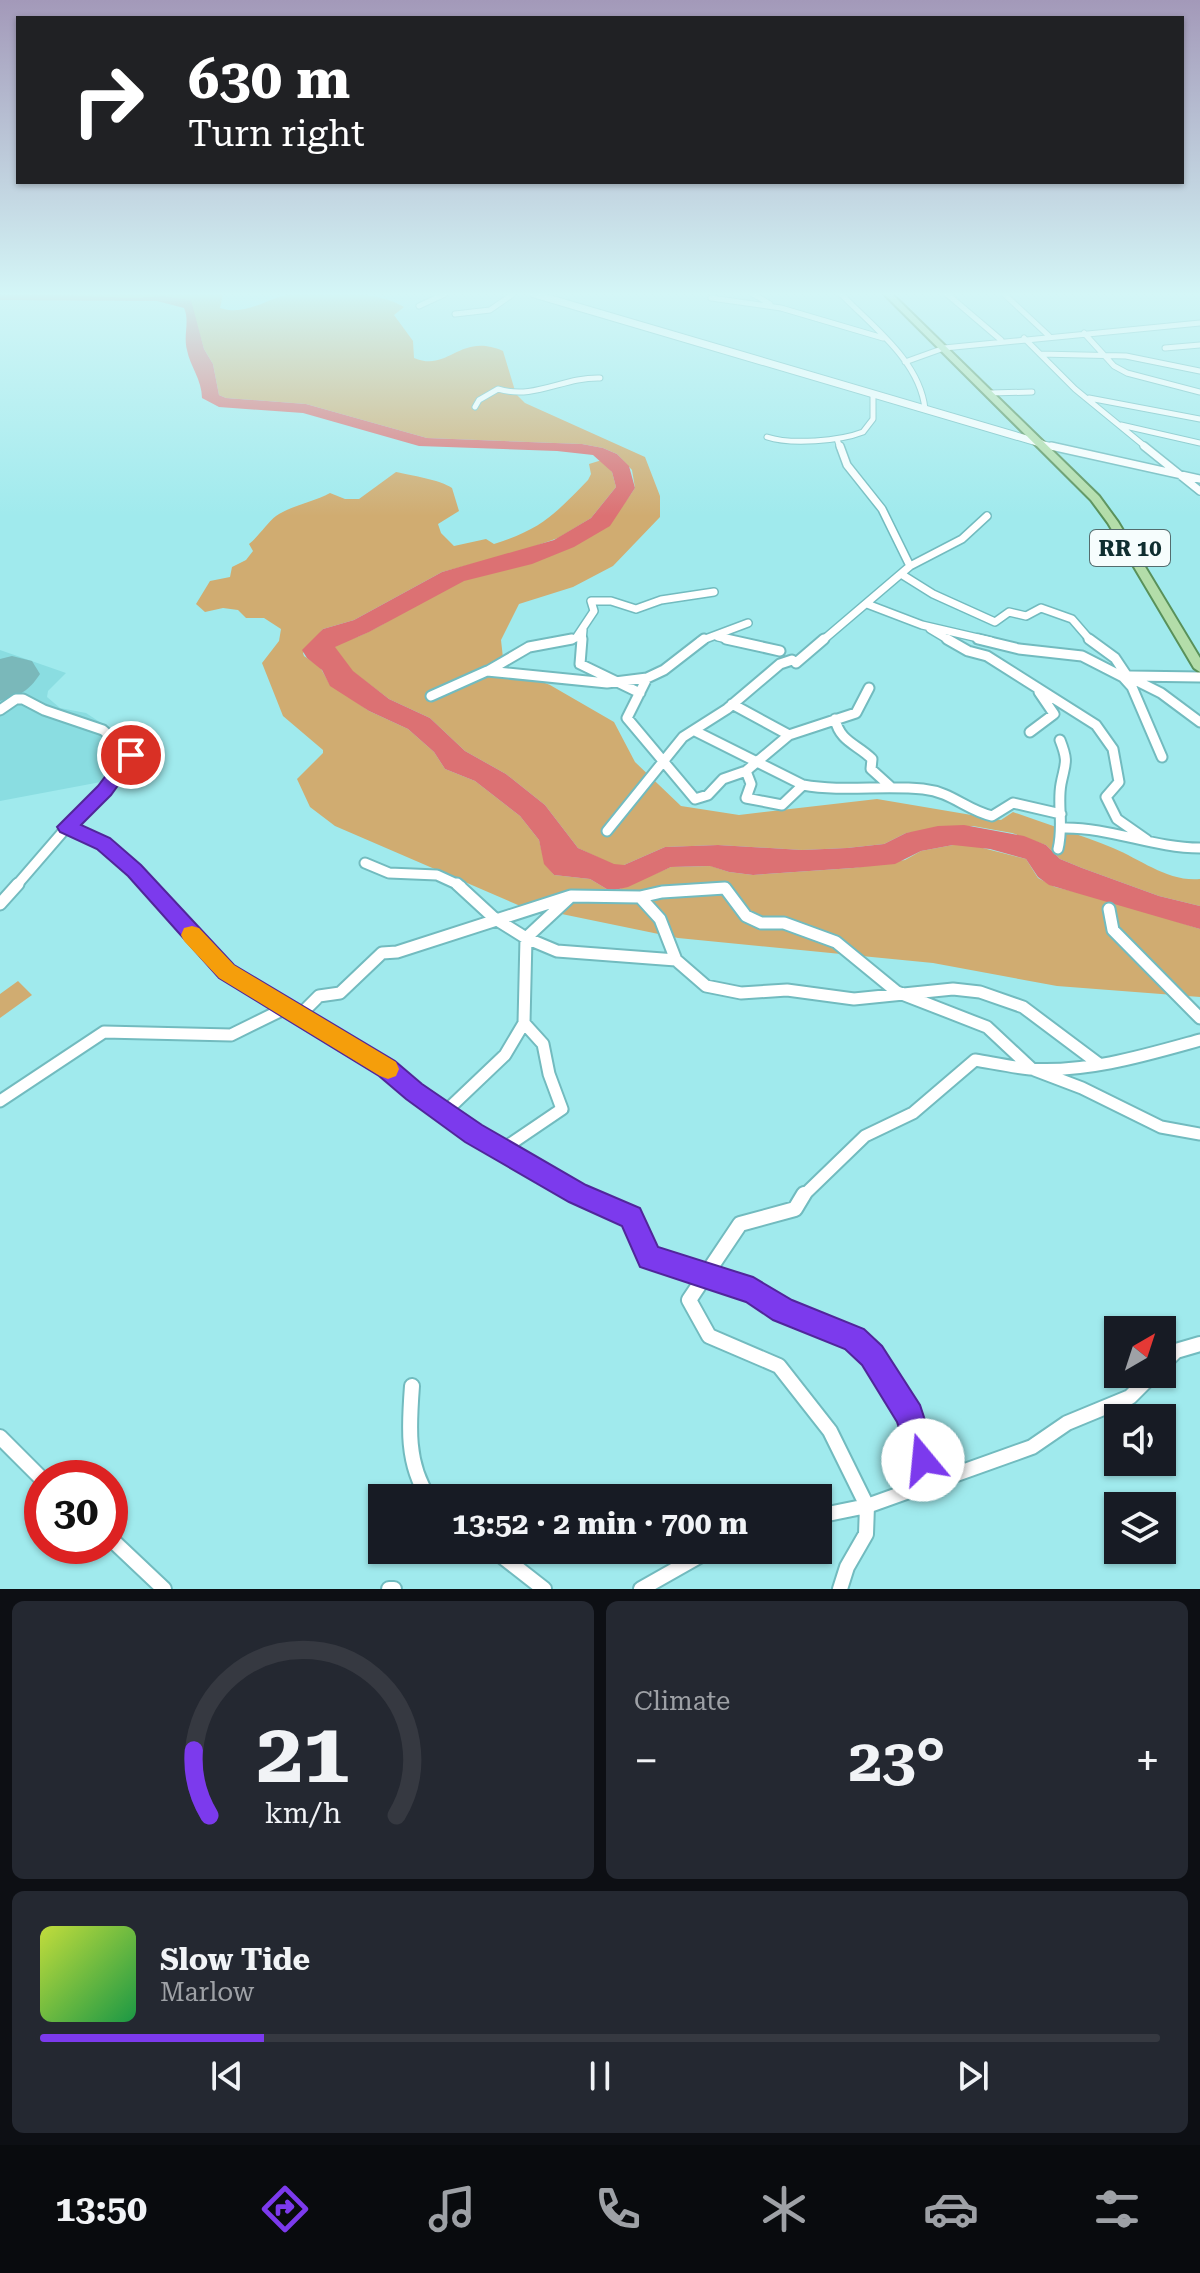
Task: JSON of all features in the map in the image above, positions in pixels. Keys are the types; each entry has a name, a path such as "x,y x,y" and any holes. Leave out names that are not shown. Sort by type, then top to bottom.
{"main road":[{"name":"RR 10","path":"965,368 1113,522 1200,668"}],"street":[{"path":"785,368 1040,443 1200,479"},
{"path":"908,368 926,399 925,409"},
{"path":"1055,368 1117,425 1200,491"},
{"path":"1121,368 1127,373 1200,392"},
{"path":"475,407 479,400 498,389 527,396 557,388 580,377 600,378"},
{"path":"990,393 1032,392"},
{"path":"767,437 852,437 868,429 872,421 873,394"},
{"path":"1085,397 1200,419"},
{"path":"1117,425 1200,443"},
{"path":"837,439 847,465 882,509 910,566"},
{"path":"607,831 683,737 732,704 780,664 794,661 910,566 983,523 987,516"},
{"path":"901,574 933,594 995,622 1009,612 1026,616 1041,608 1072,619 1077,628 1101,650 1115,658 1132,687 1162,757"},
{"path":"431,696 487,671 529,647 576,638 594,611 591,601 611,601 636,609 661,600 714,592"},
{"path":"867,604 922,625 1019,649 1082,656 1161,693 1200,722"},
{"path":"487,671 618,682 647,678 664,670 701,640 718,637 748,623"},
{"path":"922,625 968,651 987,656 1096,725 1113,749 1119,782 1106,797 1117,819 1147,840"},
{"path":"583,627 580,664 640,693"},
{"path":"718,637 780,651"},
{"path":"1125,676 1200,677"},
{"path":"647,678 627,718 695,799 708,795 723,779 746,771 789,735 856,713 869,688"},
{"path":"1030,732 1054,714 1035,686"},
{"path":"0,710 16,699 25,700 43,710 84,720 123,742 131,755 105,791 67,827 0,904"},
{"path":"732,704 789,735"},
{"path":"835,719 837,733 852,747 867,753 872,759 871,769 892,788"},
{"path":"695,731 803,785 819,788 926,789 958,798 975,812 992,816 1013,803 1061,814"},
{"path":"1058,849 1063,828 1060,793 1066,773 1066,755 1060,740"},
{"path":"746,771 751,784 746,798 782,805 803,785"},
{"path":"67,827 103,843 135,870 226,972 387,1068 444,1113 577,1194 631,1217 650,1257 753,1291 783,1310 854,1339 872,1355 910,1416 930,1482"},
{"path":"1063,828 1077,827 1186,849 1200,848"},
{"path":"365,863 389,873 445,878 460,885 494,918 526,938 557,951 676,960"},
{"path":"300,1015 319,996 340,993 382,953 397,952 494,918 571,896 640,897 655,892 693,888 705,892 725,888 746,916 761,923 784,923 836,942 897,992 987,1027 1032,1069 1099,1064 1144,1056 1200,1040"},
{"path":"444,1113 505,1055 524,1023 526,938 571,896"},
{"path":"640,897 660,919 676,960 706,986 741,993 787,990 854,999 897,992 966,989 1023,1007 1099,1064"},
{"path":"1109,909 1113,930 1200,1018"},
{"path":"0,1101 104,1032 231,1035 288,1007"},
{"path":"503,1149 562,1109 549,1074 543,1044 524,1023"},
{"path":"840,1589 847,1567 866,1534 867,1506 830,1431 779,1366 709,1336 689,1300 740,1224 795,1209 806,1191 865,1136 913,1113 975,1060 1032,1069 1082,1088 1161,1127 1200,1134"},
{"path":"1176,1351 1200,1344"},
{"path":"412,1386 409,1420 415,1478 419,1484"},
{"path":"832,1513 867,1506 1032,1447 1067,1423 1130,1397 1139,1388"},
{"path":"0,1437 24,1461"},
{"path":"128,1553 164,1589"},
{"path":"509,1564 528,1582 544,1589"},
{"path":"641,1589 685,1564"}],"shaded area":[{"path":"193,368 214,368 219,395 226,398 306,404 427,438 582,444 617,454 629,466 635,488 610,526 574,547 532,564 464,581 335,647 353,671 389,699 430,718 465,751 506,774 545,805 578,848 614,864 624,865 665,847 847,848 884,844 906,833 938,826 964,825 1024,836 1046,845 1060,859 1082,868 1159,896 1200,906 1200,929 1049,885 1038,877 1026,859 990,849 953,845 921,851 895,864 853,868 753,875 710,866 671,867 628,887 610,891 590,879 554,875 544,864 539,840 520,816 475,781 445,769 434,752 408,729 369,711 330,686 322,670 302,650 323,629 354,620 442,572 554,540 591,518 616,487 612,472 593,455 419,446 303,413 219,407 202,398"},
{"path":"214,368 508,368 516,394 525,403 645,457 660,496 660,517 613,566 573,587 519,604 501,640 504,667 550,685 614,722 635,762 681,806 739,815 877,799 1001,820 1013,812 1113,848 1166,874 1200,879 1200,906 1159,896 1082,868 1060,859 1046,845 1012,833 973,826 906,833 884,844 847,848 665,847 624,865 614,865 578,848 545,805 506,774 465,751 430,718 389,699 352,671 334,647 380,626 452,585 539,560 580,542 599,529 635,488 632,470 617,454 582,444 427,438 306,404 219,395"},
{"path":"602,460 612,472 616,487 591,518 558,538 442,572 354,620 323,629 303,653 304,656 320,667 329,683 369,711 408,729 434,752 445,769 475,781 520,816 539,840 545,864 554,875 590,879 610,891 671,867 711,866 753,875 853,868 905,860 921,851 971,845 1026,859 1038,878 1055,887 1112,901 1200,929 1200,997 1057,986 933,963 678,938 518,905 335,826 310,807 297,779 323,750 283,716 262,663 279,641 281,629 264,618 246,618 238,610 223,608 205,612 196,604 210,581 230,577 232,567 246,560 253,551 249,544 282,513 330,493 345,499 359,499 396,472 433,480 452,488 459,511 438,524 441,533 454,546 486,539 494,544 547,519 588,480 591,474 589,464"},
{"path":"0,650 66,673 48,691 47,697 60,708 86,713 130,742 136,750 132,761 138,775 0,801"},
{"path":"18,981 32,995 0,1018 0,994"}],"runway":[{"path":"0,682 12,674"}],"slow traffic":[{"path":"192,935 226,972 388,1069"}],"route":[{"path":"131,755 105,791 67,827 103,843 135,870 226,972 387,1068 414,1092 473,1133 577,1194 631,1217 650,1257 753,1291 783,1310 854,1339 872,1355 910,1416 923,1460"}]}
